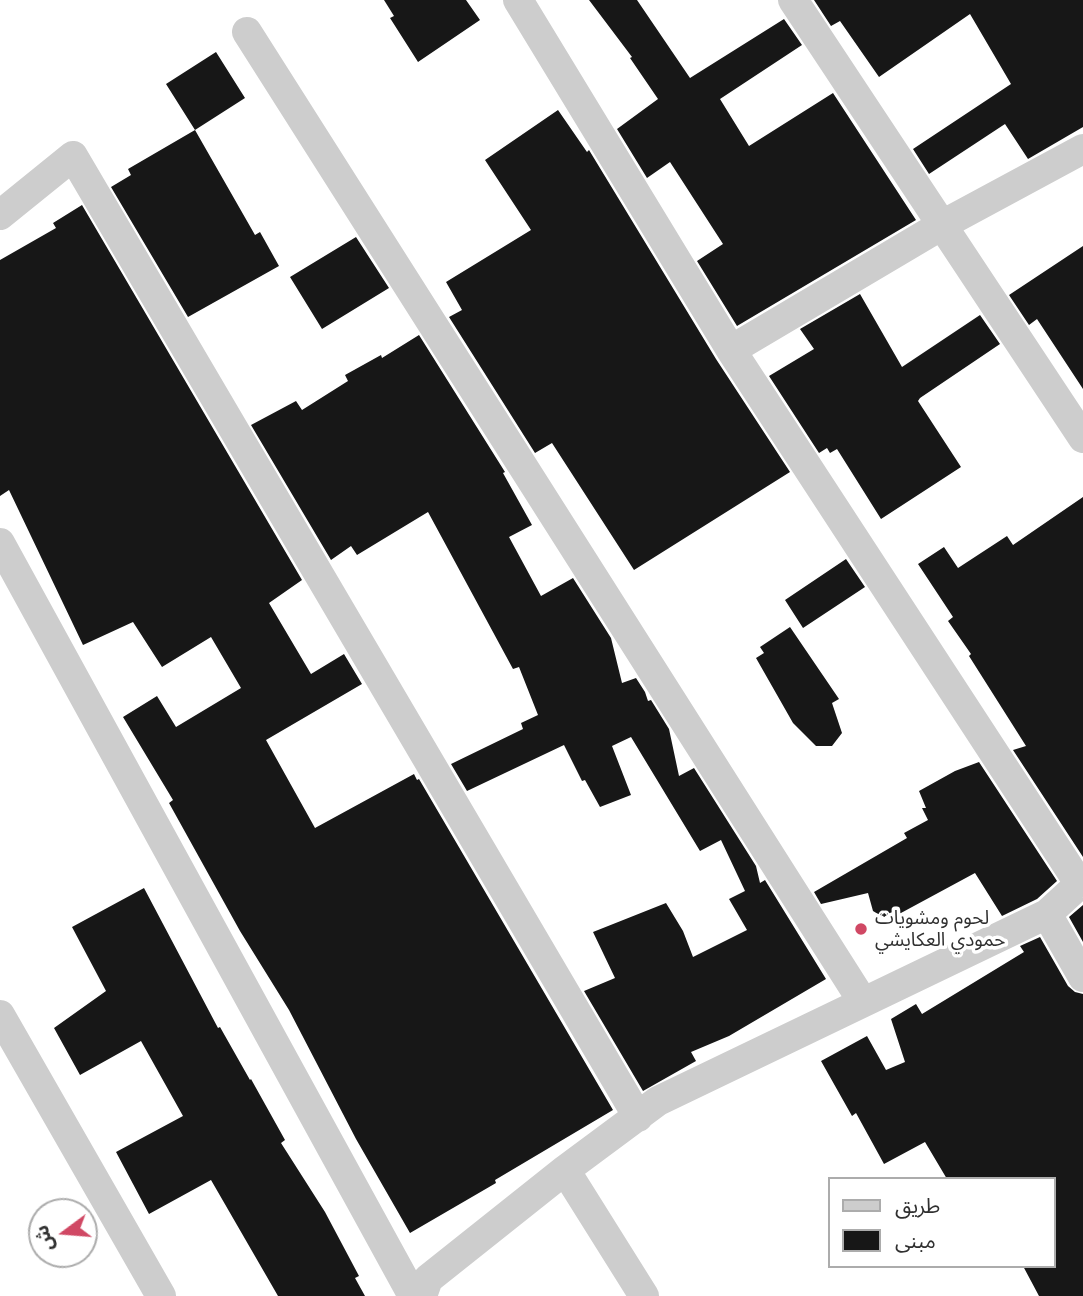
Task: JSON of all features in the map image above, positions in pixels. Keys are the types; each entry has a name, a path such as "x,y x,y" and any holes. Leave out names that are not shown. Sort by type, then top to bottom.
{"street":[{"path":"422,1296 428,1279 565,1170 658,1101 1046,914 1081,882 731,350 518,0"},
{"path":"793,0 1083,438"},
{"path":"247,32 863,1002"},
{"path":"731,350 942,225 1083,149"},
{"path":"0,215 74,156 638,1117"},
{"path":"0,543 413,1296"},
{"path":"1046,914 1083,977"},
{"path":"0,1015 161,1296"},
{"path":"565,1170 644,1296"}],"building":[{"path":"384,0 466,0 480,20 418,62 390,18 394,16"},
{"path":"589,0 637,0 690,78 784,19 802,45 720,99 749,146 833,93 916,220 737,326 697,261 723,244 670,162 647,178 617,129 658,99 630,58 632,57"},
{"path":"814,0 1083,0 1083,127 1028,159 1005,124 929,174 913,149 1011,84 970,14 879,77 840,21 831,26"},
{"path":"216,52 245,98 195,130 166,84"},
{"path":"558,110 587,152 589,150 716,359 790,472 634,570 552,443 535,453 449,317 462,310 446,282 531,230 485,160"},
{"path":"195,130 255,235 260,232 279,266 188,317 111,187 131,175 128,169"},
{"path":"82,205 302,580 269,603 311,674 344,654 362,684 266,740 315,828 414,774 613,1110 410,1233 356,1139 289,1010 240,931 169,803 173,800 123,717 157,696 176,727 241,688 211,637 162,667 133,622 83,645 9,490 0,496 0,260 56,228 53,223"},
{"path":"356,237 389,288 322,329 290,277"},
{"path":"1083,246 1083,389 1037,319 1029,325 1009,295"},
{"path":"860,294 902,367 980,315 1000,344 918,401 961,467 881,519 837,449 830,453 827,448 819,453 769,376 814,349 800,329"},
{"path":"419,335 505,472 503,473 532,525 509,537 541,596 573,578 611,638 622,683 636,678 648,701 651,700 669,729 679,776 694,768 756,866 760,883 765,880 826,979 729,1036 691,1052 696,1061 643,1091 584,991 615,978 593,932 666,903 683,931 693,957 747,930 729,899 745,891 721,840 700,851 631,737 612,746 631,795 600,807 585,780 582,781 564,745 467,791 451,764 523,729 521,723 538,715 519,667 513,669 428,512 357,555 351,546 331,560 251,425 296,401 302,410 348,381 345,375 381,355 382,358"},
{"path":"1083,497 1083,857 1013,750 1026,746 948,621 953,617 918,564 944,547 958,568 1007,536 1013,545"},
{"path":"846,559 865,587 803,628 785,600"},
{"path":"790,627 839,699 832,703 842,733 832,746 816,746 793,723 756,658 764,653 760,647"},
{"path":"979,762 1057,881 1037,899 1002,916 975,873 888,920 873,911 868,893 821,904 814,892 907,838 904,833 928,820 922,808 926,808 919,791 955,771"},
{"path":"144,888 218,1028 220,1027 285,1140 281,1143 325,1212 359,1276 355,1278 365,1296 278,1296 211,1180 149,1214 116,1152 183,1116 141,1041 80,1075 54,1028 106,991 72,927"},
{"path":"1083,905 1083,942 1069,917"},
{"path":"1040,937 1068,986 1083,994 1083,1296 1039,1296 1024,1268 1055,1268 1055,1177 946,1177 925,1142 884,1164 856,1113 852,1116 821,1061 867,1036 886,1070 905,1062 891,1019 916,1004 922,1014 1024,952 1020,946"}],"place":[{"name":"لحوم ومشويات حمودي العكايشي","path":"861,929"}]}
